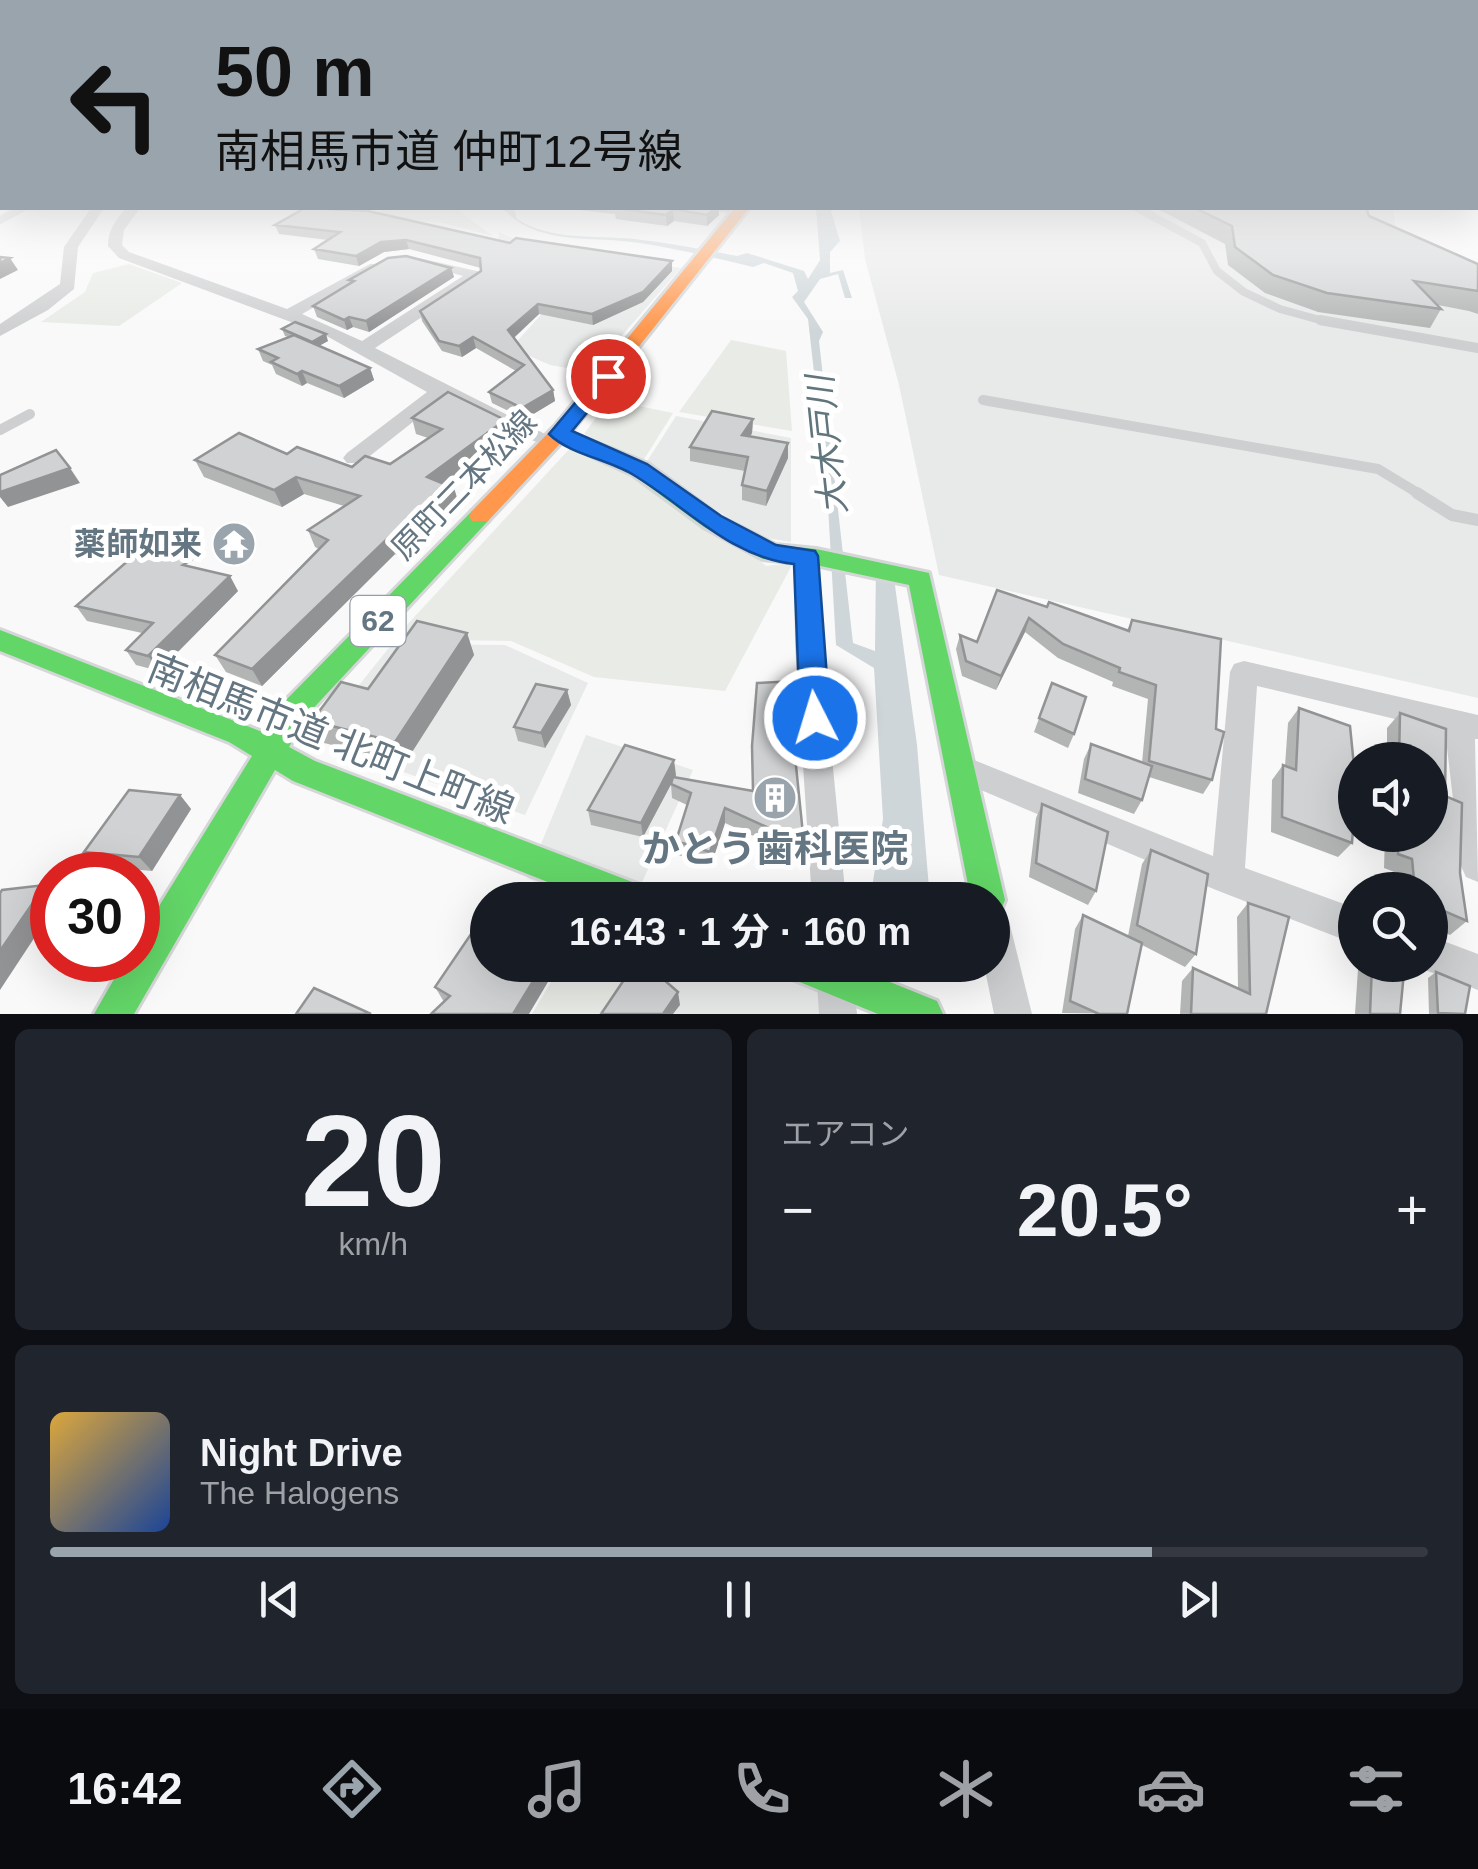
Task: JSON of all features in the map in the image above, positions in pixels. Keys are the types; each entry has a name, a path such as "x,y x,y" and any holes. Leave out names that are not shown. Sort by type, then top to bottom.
{"street":[{"path":"0,331 42,308 68,286 71,247 77,237"},
{"path":"115,237 114,246 124,254 290,314 363,348 440,391 640,469 712,522 771,553 917,578 984,882"},
{"name":"原町二本松線","path":"113,1014 297,707 550,435 719,237"},
{"path":"363,348 476,275 409,257"},
{"path":"290,314 386,260"},
{"path":"354,458 440,391"},
{"path":"816,558 808,646 828,882"},
{"name":"南相馬市道 北町上町線","path":"0,640 239,733 304,771 590,882"},
{"path":"1228,878 1244,672 1468,724 1478,866"},
{"path":"958,766 1338,920"},
{"path":"1448,961 1478,972"},
{"path":"836,982 924,1014"},
{"path":"1006,982 1013,1014"}],"lane":[{"path":"1191,237 1202,243 1208,262 1230,284 1285,310 1355,329 1478,348"},
{"path":"983,400 1378,469 1452,515 1478,520"},
{"path":"0,430 30,414"}],"shaded area":[{"path":"498,237 512,237 525,243 681,268 590,372 550,365 511,348 565,288 494,267"},
{"path":"862,237 1397,237 1478,271 1478,698 939,575 899,385"},
{"path":"129,264 182,283 119,326 41,322 85,292 93,273"},
{"path":"731,340 786,351 792,431 679,412"},
{"path":"609,400 673,413 641,464 584,434"},
{"path":"676,416 791,438 791,542 760,537 644,466"},
{"path":"574,444 674,498 766,566 793,563 725,691 594,677 511,641 394,639"},
{"path":"392,644 505,645 588,683 525,815 361,757 327,725"},
{"path":"586,735 693,770 642,882 536,882 527,878"},
{"path":"551,982 628,982 606,1014 532,1014"},
{"path":"629,982 824,982 827,1014 611,1014"}],"water":[{"name":"大木戸川","path":"570,237 647,241 737,256 747,253 804,271 808,279 820,260 818,237 839,237 830,252 830,273 843,270 852,298 845,298 838,274 820,279 804,302 823,332 819,341 853,643 875,651 876,561 892,564 917,745 928,882 873,882 883,819 874,668 836,645 827,488 808,319 792,297 798,291 793,273 764,263 753,267 682,251"}],"pier":[{"path":"870,982 943,982 947,1014 873,1014"}],"building":[{"path":"332,237 485,237 510,243 516,238 672,261 643,292 592,314 538,304 508,330 553,390 522,408 489,392 524,365 473,337 459,346 439,341 420,311 481,271 480,258 406,240 381,242 356,256 314,249"},
{"path":"1234,237 1417,237 1478,264 1478,291 1414,281 1441,309 1327,293 1273,275 1235,247"},
{"path":"406,256 451,268 366,321 349,317 344,320 313,306 388,258"},
{"path":"295,322 326,334 312,342 282,329"},
{"path":"294,335 370,368 339,386 302,371 297,374 271,362 278,358 258,349"},
{"path":"448,392 505,420 427,477 454,488 395,540 389,537 252,669 215,655 328,540 308,530 360,496 296,477 274,490 195,460 239,433 287,454 297,447 352,467 365,456 390,464 442,429 412,418"},
{"path":"712,411 753,419 742,435 788,443 767,491 742,485 748,457 690,447"},
{"path":"56,450 70,468 0,492 0,475"},
{"path":"138,552 191,560 183,565 230,576 148,656 126,650 153,623 76,606"},
{"path":"997,590 1047,607 1049,602 1129,631 1132,620 1221,639 1216,729 1224,732 1212,780 1149,761 1156,685 1119,672 1120,668 1063,644 1029,618 1001,676 966,661 960,635 977,642"},
{"path":"417,621 467,633 395,742 312,721 341,682 368,689"},
{"path":"796,681 794,746 804,844 725,808 710,852 676,841 691,793 671,784 673,777 753,791 757,683"},
{"path":"1052,683 1086,697 1074,734 1039,718"},
{"path":"536,684 567,690 541,733 514,727"},
{"path":"1299,708 1350,726 1352,742 1338,742 1338,838 1282,817 1283,765 1296,770"},
{"path":"1400,713 1446,729 1446,742 1399,742"},
{"path":"1091,744 1152,766 1142,800 1085,779"},
{"path":"625,745 674,760 641,823 588,810"},
{"path":"129,790 180,795 142,852 84,852"},
{"path":"1448,797 1462,803 1460,873 1467,921 1448,913 1448,872 1413,872 1412,859 1398,854 1448,852"},
{"path":"1042,804 1108,832 1096,891 1036,863"},
{"path":"1151,850 1208,874 1196,954 1137,925"},
{"path":"30,887 30,907 0,951 0,893"},
{"path":"1248,903 1289,917 1266,1014 1191,1014 1193,968 1250,994"},
{"path":"1083,915 1142,943 1127,1014 1099,1014 1070,1001"},
{"path":"470,935 470,982 533,982 513,1014 431,1014 450,996 435,987"},
{"path":"1448,977 1470,986 1465,1014 1438,1013 1436,982 1448,982"},
{"path":"623,982 667,982 678,992 663,1014 601,1014"},
{"path":"1371,982 1403,982 1400,1014 1370,1014"},
{"path":"314,988 371,1014 296,1014"}],"traffic: fast":[{"path":"559,434 640,469 712,522 771,553 816,557 920,579 984,882"},
{"path":"113,1014 297,707 480,516"},
{"path":"0,640 239,733 304,771 590,882"},
{"path":"845,982 924,1014"}],"traffic: slow":[{"path":"480,516 563,429 718,237"}],"place":[{"name":"薬師如来","path":"234,544"},
{"name":"かとう歯科医院","path":"775,798"}],"route":[{"path":"608,376 559,434 572,436 640,469 712,522 771,553 806,556 815,718"}]}
